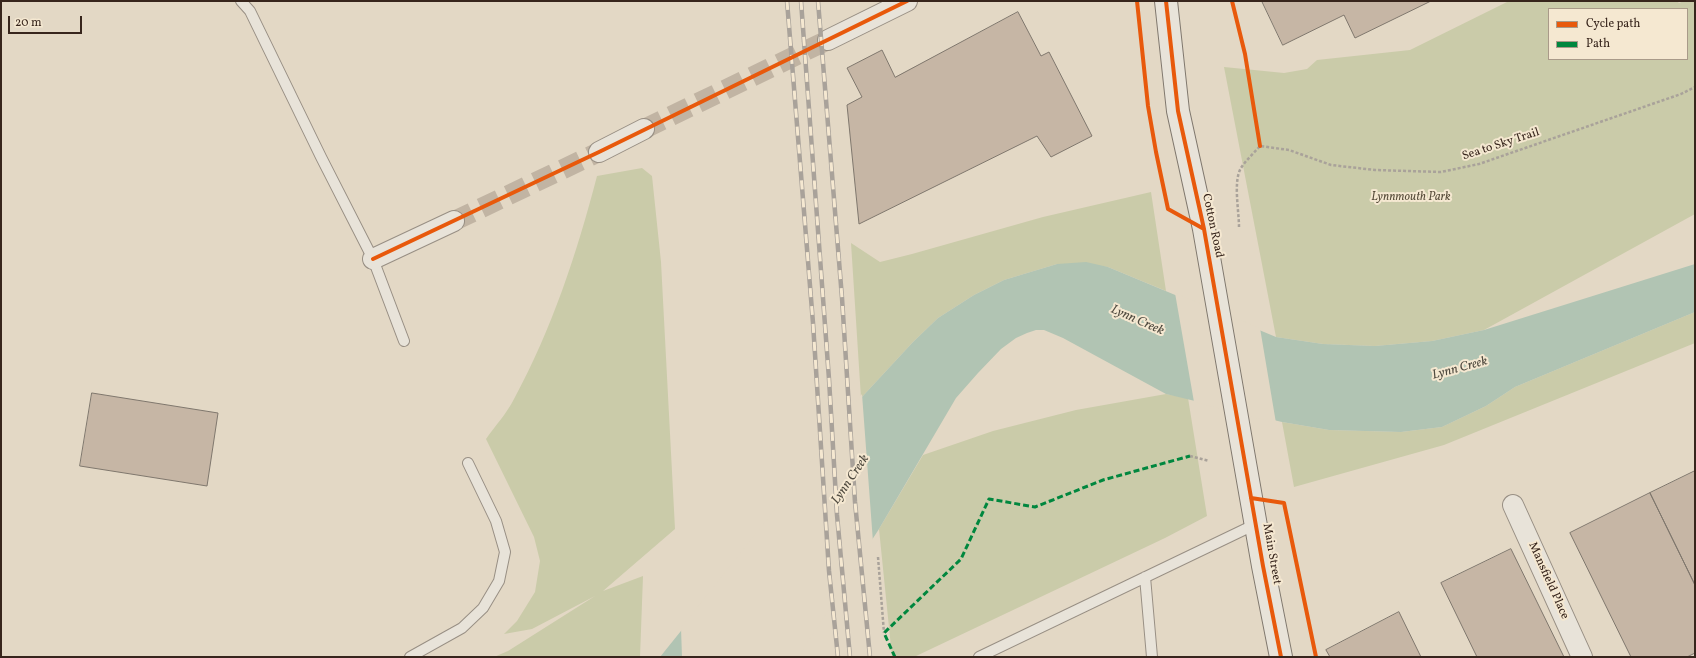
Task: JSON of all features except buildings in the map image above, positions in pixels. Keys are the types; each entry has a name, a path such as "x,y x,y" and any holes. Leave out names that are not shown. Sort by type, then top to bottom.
{"main road":[{"name":"Cotton Road","path":"1166,1 1178,111 1204,229 1244,454"},
{"name":"Main Street","path":"1244,454 1281,657"}],"street":[{"path":"828,40 907,1"},
{"path":"599,152 644,130"},
{"path":"373,259 454,221"},
{"name":"Mansfield Place","path":"1513,505 1582,657"}],"lane":[{"path":"241,1 250,11 373,259 404,342"},
{"path":"410,657 462,628 483,608 500,581 504,552 496,521 468,463"},
{"path":"979,657 1256,524"},
{"path":"1145,577 1152,657"}],"path":[{"path":"1239,227 1237,197 1240,169 1260,146 1258,139"},
{"path":"1190,456 1209,461"},
{"path":"878,557 884,633"}],"green space":[{"name":"Lynnmouth Park","path":"1509,1 1677,1 1679,3 1684,1 1695,1 1695,214 1484,330 1432,341 1375,346 1323,344 1276,337 1224,67 1284,73 1307,69 1317,60 1410,50"},
{"path":"642,168 652,176 661,262 675,529 603,591 643,576 640,657 494,657 508,651 595,596 532,629 504,634 517,621 535,592 540,561 534,537 486,439 511,404 528,372 552,318 572,262 597,176"},
{"path":"1151,192 1166,291 1108,267 1057,264 1004,280 974,295 938,318 913,342 861,398 851,243 880,262 1043,217"},
{"path":"1695,312 1695,343 1444,445 1294,487 1282,422 1329,430 1401,432 1442,427 1486,406 1515,387"},
{"path":"1166,394 1188,398 1207,516 1165,538 914,657 892,657 879,529 923,455 993,431 1076,410"}],"water":[{"name":"Lynn Creek","path":"1086,262 1108,267 1276,337 1323,344 1375,346 1432,341 1484,330 1695,264 1695,312 1515,387 1486,406 1442,427 1401,432 1329,430 1282,422 1166,394 1063,338 1044,330 1036,330 1027,333 1016,338 1001,349 956,398 879,529 796,657 660,657 771,519 861,398 913,342 938,318 974,295 1004,280 1057,264"}],"pier":[{"path":"1175,293 1260,328 1276,423 1194,402"},
{"path":"862,394 873,542 798,657 682,657 681,628 769,517"}],"tunnel":[{"path":"644,129 828,40"},
{"path":"454,221 599,152"}],"railway":[{"path":"787,1 813,323 829,571 838,657"},
{"path":"801,1 829,379 837,515 850,657"},
{"path":"818,1 842,298 855,502 870,657"}],"marked path":[{"path":"895,657 884,633 961,559 989,499 1035,507 1103,480 1190,456"}],"cycle path":[{"path":"373,259 599,152 907,1"},
{"path":"1137,1 1148,106 1168,209 1204,229"},
{"path":"1166,1 1178,111 1204,229 1263,566 1281,657"},
{"path":"1232,1 1245,54 1260,146"},
{"path":"1251,498 1284,503 1316,657"}]}
